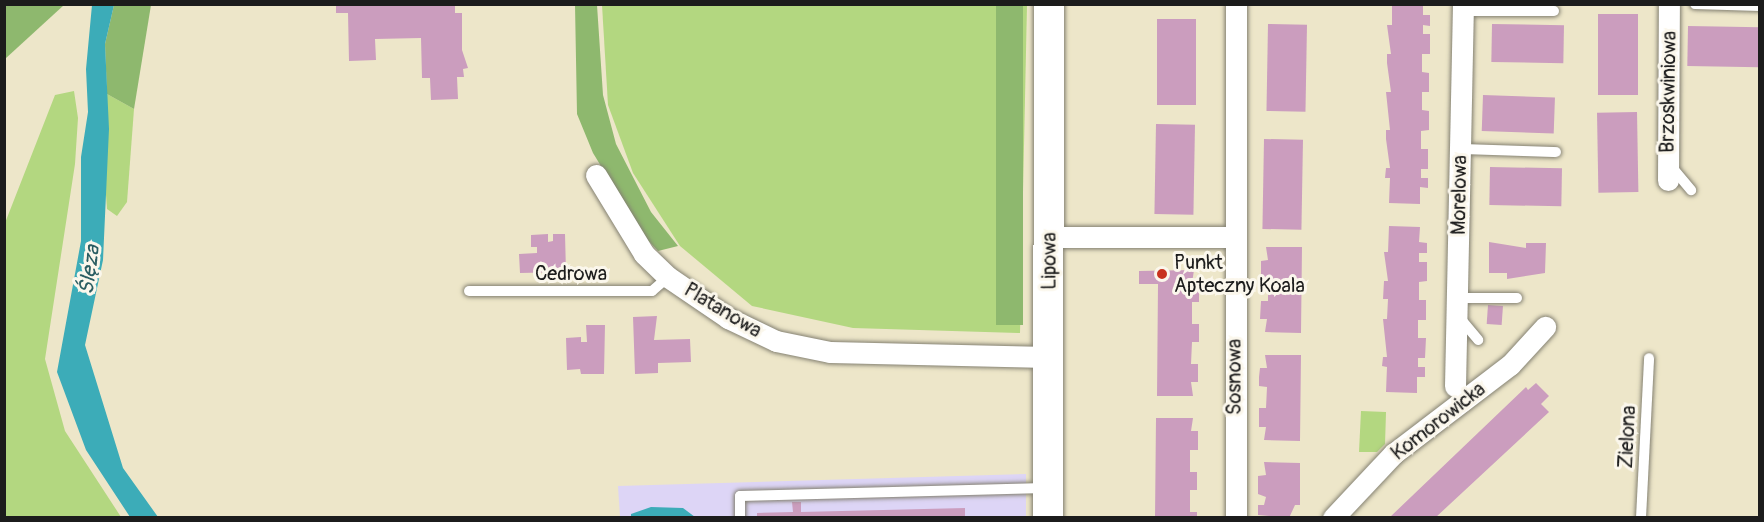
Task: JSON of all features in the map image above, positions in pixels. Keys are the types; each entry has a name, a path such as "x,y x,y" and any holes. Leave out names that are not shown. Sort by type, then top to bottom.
{"street":[{"name":"Lipowa","path":"1048,518 1049,4"},
{"name":"Sosnowa","path":"1236,4 1233,237 1236,518"},
{"name":"Brzoskwiniowa","path":"1667,171 1669,4"},
{"name":"Morelowa","path":"1455,386 1463,8"},
{"name":"Platanowa","path":"596,175 644,254 668,277 728,318 776,341 830,352 1048,357"},
{"path":"1049,237 1233,237"},
{"name":"Komorowicka","path":"1333,518 1393,454 1510,365 1545,327"}],"lane":[{"path":"1695,4 1760,6"},
{"path":"1463,8 1554,11"},
{"path":"1460,149 1556,152"},
{"path":"1667,171 1691,190"},
{"name":"Cedrowa","path":"470,291 652,291 668,277"},
{"path":"1478,340 1456,306 1517,298"},
{"name":"Zielona","path":"1641,518 1649,358"},
{"path":"740,518 740,496 1048,488"}],"shaded area":[{"path":"1026,474 1026,517 620,517 618,486"}],"green space":[{"path":"5,4 64,4 64,5 5,59"},
{"path":"114,5 151,5 134,109 107,94 105,44"},
{"path":"575,5 597,5 603,95 616,144 651,212 678,246 658,251 643,235 593,153 577,114"},
{"path":"602,5 1027,5 1020,333 853,328 752,306 680,246 633,173 608,105"},
{"path":"996,5 1023,5 1023,325 996,325"},
{"path":"74,91 78,118 75,164 45,359 65,431 121,517 5,517 5,223 55,95"},
{"path":"107,94 134,109 127,202 117,216 107,209 104,166"},
{"path":"1361,411 1386,412 1385,444 1377,452 1359,452"}],"water":[{"name":"Ślęza","path":"92,5 114,5 105,44 109,129 103,260 85,345 123,468 158,517 130,517 86,450 57,372 81,241 81,157 88,112 86,69"},
{"path":"651,507 683,508 695,517 631,517 631,514"}],"building":[{"path":"336,4 455,4 455,13 462,13 462,50 468,68 463,69 464,77 457,77 458,99 431,100 430,78 422,78 421,38 375,39 376,60 349,61 348,13 336,13"},
{"path":"1392,4 1423,4 1423,15 1430,15 1430,26 1423,25 1423,34 1430,34 1430,54 1422,54 1422,72 1429,73 1429,92 1422,92 1422,110 1429,111 1429,130 1421,131 1421,149 1428,149 1428,169 1421,169 1421,178 1428,178 1428,188 1420,187 1420,204 1389,203 1390,178 1385,178 1386,168 1390,168 1386,139 1386,130 1390,130 1386,92 1391,92 1387,54 1391,54 1387,25 1392,25"},
{"path":"1598,14 1638,14 1638,95 1598,95"},
{"path":"1157,19 1196,19 1196,105 1157,105"},
{"path":"1268,24 1307,25 1305,112 1266,111"},
{"path":"1492,24 1564,25 1563,63 1491,62"},
{"path":"1688,26 1760,27 1759,67 1687,66"},
{"path":"1483,95 1555,98 1554,133 1482,131"},
{"path":"1637,112 1638,192 1598,193 1597,113"},
{"path":"1156,124 1195,125 1193,215 1154,214"},
{"path":"1264,139 1303,140 1301,230 1262,229"},
{"path":"1490,167 1562,168 1561,206 1489,205"},
{"path":"1389,226 1420,227 1419,242 1427,243 1427,253 1419,253 1419,262 1427,262 1427,281 1419,282 1419,300 1426,300 1426,320 1418,320 1418,338 1426,338 1425,358 1418,358 1418,367 1425,367 1425,377 1417,377 1417,393 1386,392 1387,367 1382,366 1383,357 1387,357 1383,319 1387,319 1388,299 1383,299 1384,281 1388,281 1384,252 1388,252"},
{"path":"548,234 548,242 553,241 553,234 565,234 566,272 520,273 519,254 537,253 537,247 531,247 531,235"},
{"path":"1489,242 1526,248 1526,243 1546,243 1545,273 1507,279 1507,273 1489,273"},
{"path":"1266,247 1302,247 1301,333 1265,332 1267,319 1260,319 1261,301 1268,301 1268,279 1261,279 1261,261 1268,260"},
{"path":"1194,270 1192,283 1199,283 1199,302 1192,302 1192,324 1199,324 1199,342 1192,342 1191,364 1198,364 1198,382 1191,382 1193,396 1157,396 1158,284 1139,284 1139,271"},
{"path":"1488,305 1503,306 1502,325 1487,324"},
{"path":"657,316 654,340 690,339 691,362 658,363 658,373 635,374 633,317"},
{"path":"586,325 605,325 604,374 581,374 580,369 567,370 566,338 581,337 581,342 587,342"},
{"path":"1265,355 1301,355 1300,441 1264,440 1266,427 1259,427 1259,408 1266,408 1267,387 1259,386 1259,377 1260,368 1267,368"},
{"path":"1536,383 1549,396 1541,404 1549,412 1435,518 1389,518 1526,387 1528,390"},
{"path":"1156,418 1193,418 1191,431 1198,431 1198,450 1190,450 1190,472 1197,472 1197,490 1190,490 1190,512 1197,512 1197,518 1155,518"},
{"path":"1264,462 1300,463 1300,505 1295,505 1289,518 1258,515 1258,505 1264,505 1266,497 1258,494 1258,476 1266,475"},
{"path":"792,502 801,502 801,512 965,508 965,518 757,518 757,513 793,512"}],"place":[{"name":"Punkt Apteczny Koala","path":"1162,274"}]}
